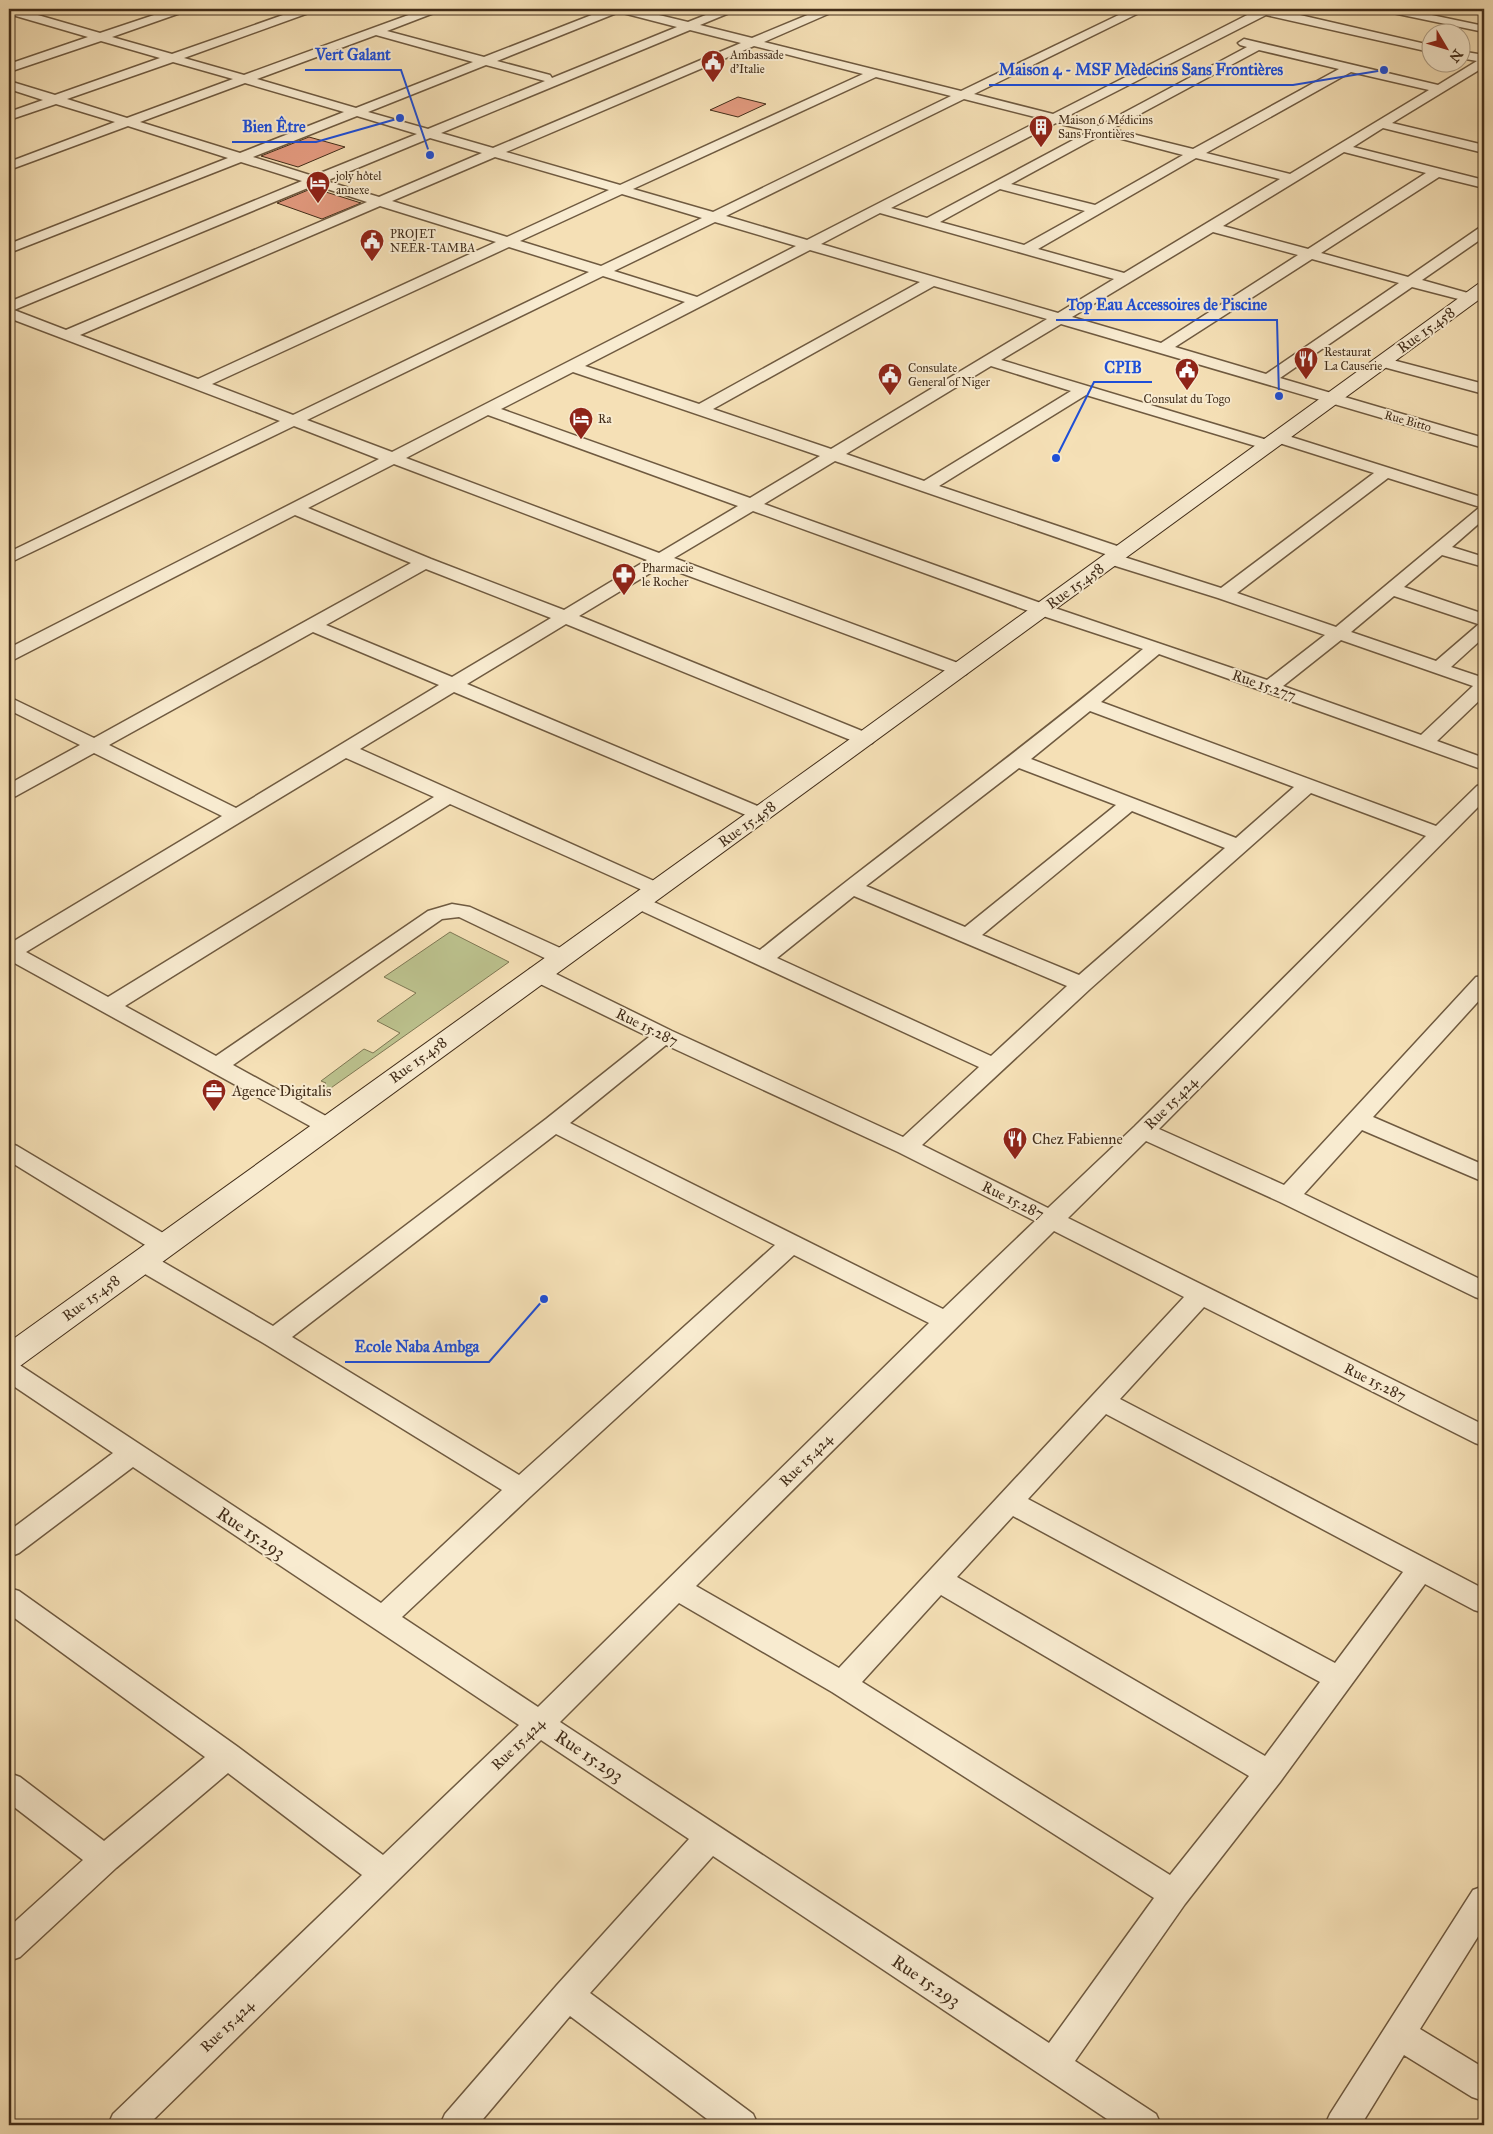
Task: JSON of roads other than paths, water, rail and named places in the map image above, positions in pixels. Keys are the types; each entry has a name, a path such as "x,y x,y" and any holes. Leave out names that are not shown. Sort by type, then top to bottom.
{"main road":[{"name":"Rue 15.458","path":"9,1358 327,1126 1043,610 1477,293"}],"street":[{"path":"9,68 182,9"},
{"path":"9,116 310,9"},
{"path":"9,166 435,9"},
{"path":"9,249 617,9"},
{"path":"621,9 1291,178"},
{"path":"9,307 309,179 683,25 716,9"},
{"path":"425,131 546,78 683,25 730,9"},
{"path":"66,335 831,9"},
{"path":"9,558 604,271 1139,9"},
{"path":"9,656 1216,36 1263,9 1420,46"},
{"path":"1389,9 1483,28"},
{"name":"Rue Bitto","path":"9,10 103,36 1484,443"},
{"path":"375,31 546,78"},
{"path":"1216,36 1442,89"},
{"path":"929,222 1258,46"},
{"path":"1470,57 1484,61"},
{"path":"9,952 1291,178 1442,89 1484,61"},
{"path":"1026,250 1349,68"},
{"path":"198,385 874,73"},
{"path":"9,85 699,302"},
{"path":"1382,124 1484,149"},
{"path":"1467,145 1484,134"},
{"path":"1342,148 1484,184"},
{"path":"1162,349 1313,254 1437,172"},
{"path":"9,299 309,179"},
{"path":"1000,185 1097,210"},
{"path":"880,209 1126,278"},
{"path":"1212,227 1414,281 1477,293"},
{"path":"1267,380 1484,232"},
{"path":"700,410 932,281"},
{"path":"9,313 660,560 960,670"},
{"path":"989,361 1084,390 1386,472 1484,503"},
{"path":"1381,362 1484,389"},
{"path":"574,367 926,487 1484,685 1424,742"},
{"path":"926,487 1084,390"},
{"name":"Rue 15.277","path":"489,410 1043,610 1156,647 1484,764"},
{"path":"1224,594 1386,472"},
{"path":"294,508 424,563 565,617 865,739"},
{"path":"1270,687 1338,634 1484,511"},
{"path":"1440,549 1484,562"},
{"path":"9,792 424,563"},
{"path":"1392,589 1484,620"},
{"path":"312,625 760,814"},
{"path":"1439,668 1484,628"},
{"path":"763,958 850,887 1089,704 1156,647"},
{"path":"9,704 237,816"},
{"path":"1089,704 1439,834"},
{"path":"345,750 448,797 647,895 763,958 993,1065"},
{"path":"1017,760 1239,846"},
{"path":"906,1147 1082,984 1308,785"},
{"name":"Rue 15.424","path":"125,2125 677,1589 946,1321 1143,1131 1484,790"},
{"path":"110,1005 448,797"},
{"path":"966,937 1129,804"},
{"path":"850,887 1082,984"},
{"path":"216,1066 435,915 444,912 463,911 562,957"},
{"path":"9,952 110,1005 216,1066 327,1126"},
{"name":"Rue 15.287","path":"538,974 664,1036 906,1147 1484,1436"},
{"path":"1288,1196 1484,982"},
{"path":"274,1338 554,1124 664,1036"},
{"path":"1358,1119 1484,1174"},
{"path":"554,1124 946,1321"},
{"path":"1143,1131 1288,1196 1484,1291"},
{"path":"9,1152 164,1245"},
{"path":"381,1620 521,1489 791,1244"},
{"path":"142,1261 274,1338 521,1489"},
{"path":"842,1684 1200,1295"},
{"name":"Rue 15.293","path":"9,1371 381,1620 540,1723 710,1838 1144,2125"},
{"path":"1102,1401 1484,1602"},
{"path":"9,1546 132,1453"},
{"path":"1010,1502 1339,1679"},
{"path":"1053,2065 1174,1894 1269,1773 1421,1569"},
{"path":"939,1580 1269,1773"},
{"path":"677,1589 842,1684 1174,1894"},
{"path":"9,1599 227,1756 385,1874"},
{"path":"9,1947 105,1859 227,1756"},
{"path":"9,1786 105,1859"},
{"path":"457,2125 568,1995 710,1838"},
{"path":"1342,2125 1484,1900"},
{"path":"568,1995 741,2125"},
{"path":"1400,2034 1484,2086"}],"place":[{"name":"Maison 4 - MSF Mèdecins Sans Frontières","path":"1384,70"},
{"name":"Ambassade d'Italie","path":"713,83"},
{"name":"Bien Être","path":"400,118"},
{"name":"Maison 6 Médicins Sans Frontières","path":"1041,148"},
{"name":"Vert Galant","path":"430,155"},
{"name":"joly hôtel annexe","path":"318,204"},
{"name":"PROJET NEER-TAMBA","path":"372,262"},
{"name":"Restaurat La Causerie","path":"1306,380"},
{"name":"Consulat du Togo","path":"1187,391"},
{"name":"Consulate General of Niger","path":"890,396"},
{"name":"Top Eau Accessoires de Piscine","path":"1279,396"},
{"name":"Ra","path":"581,440"},
{"name":"CPIB","path":"1056,458"},
{"name":"Pharmacie le Rocher","path":"624,596"},
{"name":"Agence Digitalis","path":"214,1112"},
{"name":"Chez Fabienne","path":"1015,1160"},
{"name":"Ecole Naba Ambga","path":"544,1299"}]}
